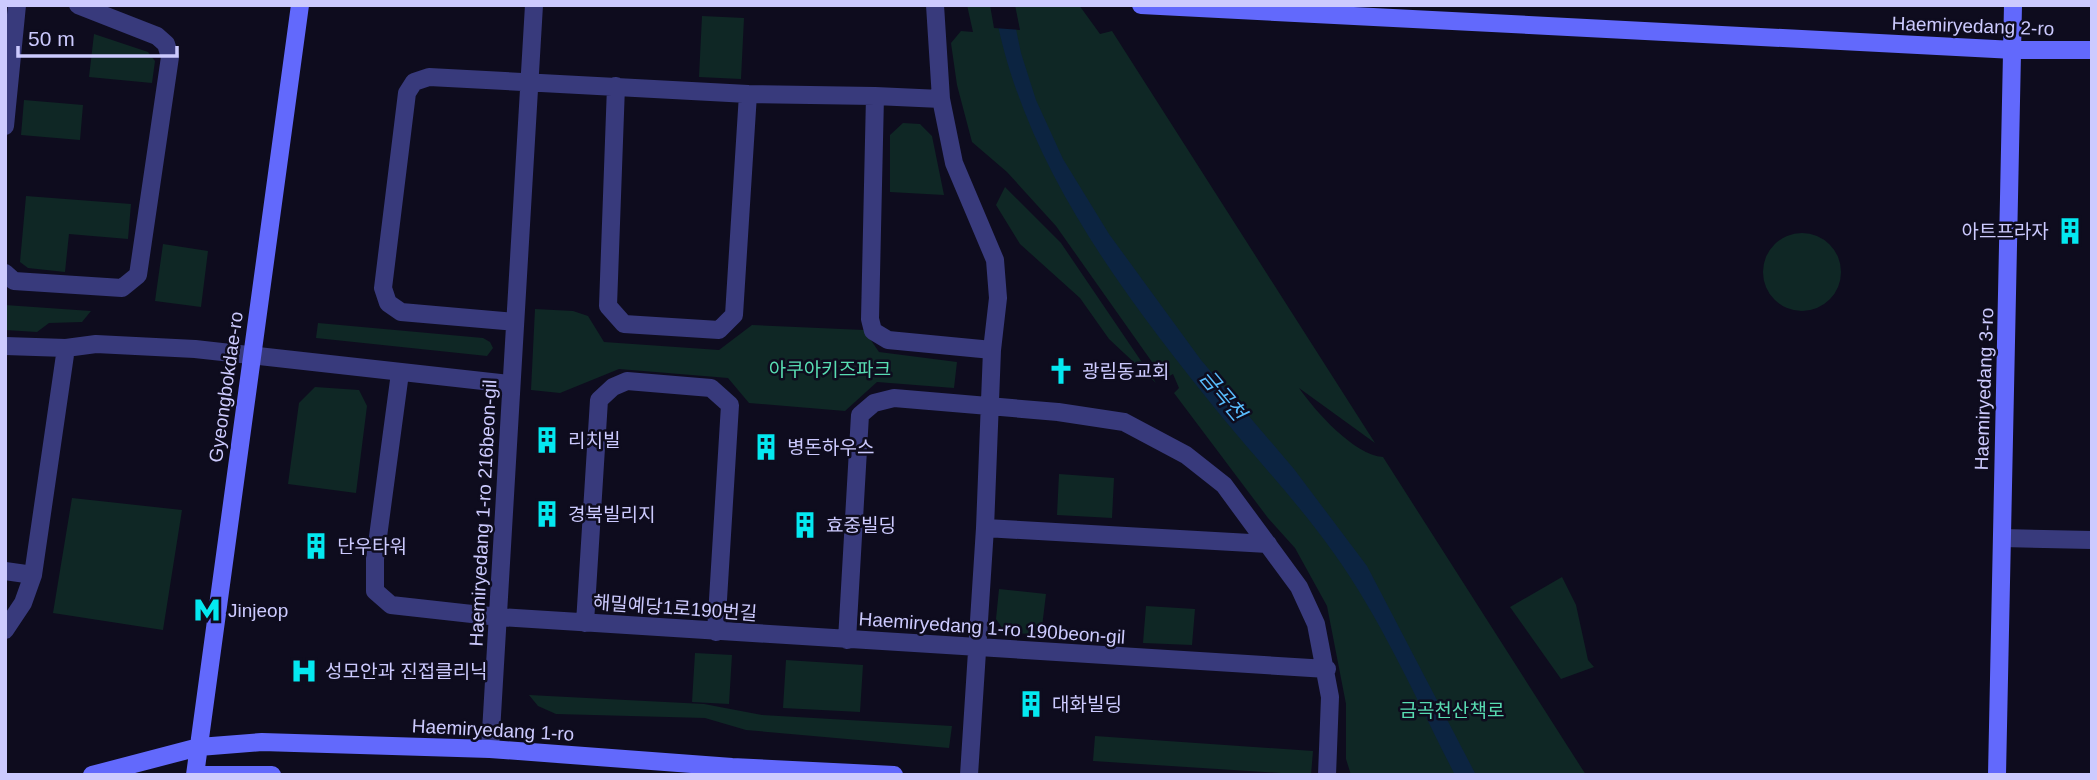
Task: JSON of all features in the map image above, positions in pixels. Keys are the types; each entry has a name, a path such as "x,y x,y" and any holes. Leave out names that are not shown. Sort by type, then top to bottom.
{"street":[{"path":"5,126 17,5"},
{"path":"5,273 14,281 122,288 138,275 170,57 166,44 157,36 78,5"},
{"name":"Gyeongbokdae-ro","path":"195,775 300,5"},
{"name":"Haemiryedang 1-ro 216beon-gil","path":"490,749 534,5"},
{"path":"935,5 941,99 954,163 995,260 998,298 992,350 985,528 975,649 969,775"},
{"name":"Haemiryedang 2-ro","path":"1141,5 2014,50 2092,50"},
{"name":"Haemiryedang 3-ro","path":"1997,775 2013,5"},
{"path":"515,321 401,312 388,303 383,288 407,93 414,82 429,77 529,80 748,94 941,99"},
{"path":"616,86 608,306 624,324 719,330 734,315 748,94"},
{"path":"875,96 870,318 873,331 888,340 992,350"},
{"path":"5,346 66,348 96,344 251,355 510,384"},
{"path":"5,630 23,603 33,575 66,348"},
{"name":"해밀예당1로190번길","path":"400,373 375,559 375,591 391,605 499,617 847,640"},
{"path":"585,623 599,400 613,387 627,380 710,388 730,405 716,632"},
{"name":"Haemiryedang 1-ro 190beon-gil","path":"990,406 894,398 874,404 860,415 847,640 1327,669"},
{"path":"990,406 1124,422 1186,455 1224,485 1299,587 1316,624 1331,697 1327,775"},
{"path":"985,528 1268,544"},
{"path":"2001,538 2092,540"},
{"path":"5,571 33,575"},
{"name":"Haemiryedang 1-ro","path":"92,775 198,747 262,742 490,749 732,767 894,775"},
{"path":"201,775 272,775"}],"green space":[{"name":"금곡천산책로","path":"967,5 1079,5 1100,34 1112,31 1375,443 1299,388 1325,420 1348,441 1360,449 1383,457 1586,775 1351,775 1346,759 1346,704 1327,606 1295,548 1268,518 1174,393 1179,388 1173,374 1164,379 1056,226 1007,172 972,142 957,85 951,43 961,31 973,32"},
{"path":"702,16 744,18 741,79 699,77"},
{"path":"94,34 148,52 155,61 152,83 89,77"},
{"path":"24,100 83,105 80,140 21,135"},
{"path":"903,123 920,124 932,136 944,195 890,192 890,135"},
{"path":"1005,187 1061,243 1156,383 1109,339 1080,298 1020,244 996,205"},
{"path":"26,196 131,204 128,239 69,234 65,272 28,268 20,262"},
{"path":"1802,233 1817,236 1830,244 1838,257 1841,272 1838,287 1830,300 1817,308 1802,311 1787,308 1774,300 1766,287 1763,272 1766,257 1774,244 1787,236"},
{"path":"163,244 208,251 201,307 155,301"},
{"path":"5,305 91,311 82,322 49,323 37,332 5,330"},
{"name":"아쿠아키즈파크","path":"535,309 573,311 588,316 604,342 719,350 752,325 864,330 879,352 957,362 954,388 877,382 845,411 749,403 728,378 619,369 560,393 531,390"},
{"path":"318,323 483,338 490,342 493,348 487,356 316,338"},
{"path":"315,387 359,390 367,406 356,493 288,484 299,403"},
{"path":"1059,474 1114,478 1112,518 1057,515"},
{"path":"72,498 182,510 163,630 53,613"},
{"path":"1562,577 1576,605 1588,660 1594,667 1561,679 1510,607"},
{"path":"999,589 1046,594 1041,635 1005,632 996,619"},
{"path":"1146,606 1195,609 1192,645 1143,643"},
{"path":"695,653 732,655 729,704 692,702"},
{"path":"786,660 863,665 860,712 783,708"},
{"path":"529,695 704,704 762,715 952,726 949,748 746,730 705,718 556,714 538,706"},
{"path":"1095,736 1313,751 1311,775 1093,761"}],"water":[{"name":"금곡천","path":"994,5 1011,5 1021,53 1036,100 1063,159 1109,234 1201,360 1294,469 1367,566 1476,775 1455,775 1398,661 1351,578 1307,517 1222,417 1149,324 1081,225 1027,119 1008,63"}],"pier":[{"path":"990,5 1015,5 1020,30 994,28"}],"place":[{"name":"아트프라자","path":"2070,231"},
{"name":"광림동교회","path":"1061,371"},
{"name":"리치빌","path":"547,440"},
{"name":"병돈하우스","path":"766,447"},
{"name":"경북빌리지","path":"547,514"},
{"name":"효중빌딩","path":"805,525"},
{"name":"단우타워","path":"316,546"},
{"name":"Jinjeop","path":"207,610"},
{"name":"성모안과 진접클리닉","path":"304,671"},
{"name":"대화빌딩","path":"1031,704"}]}
